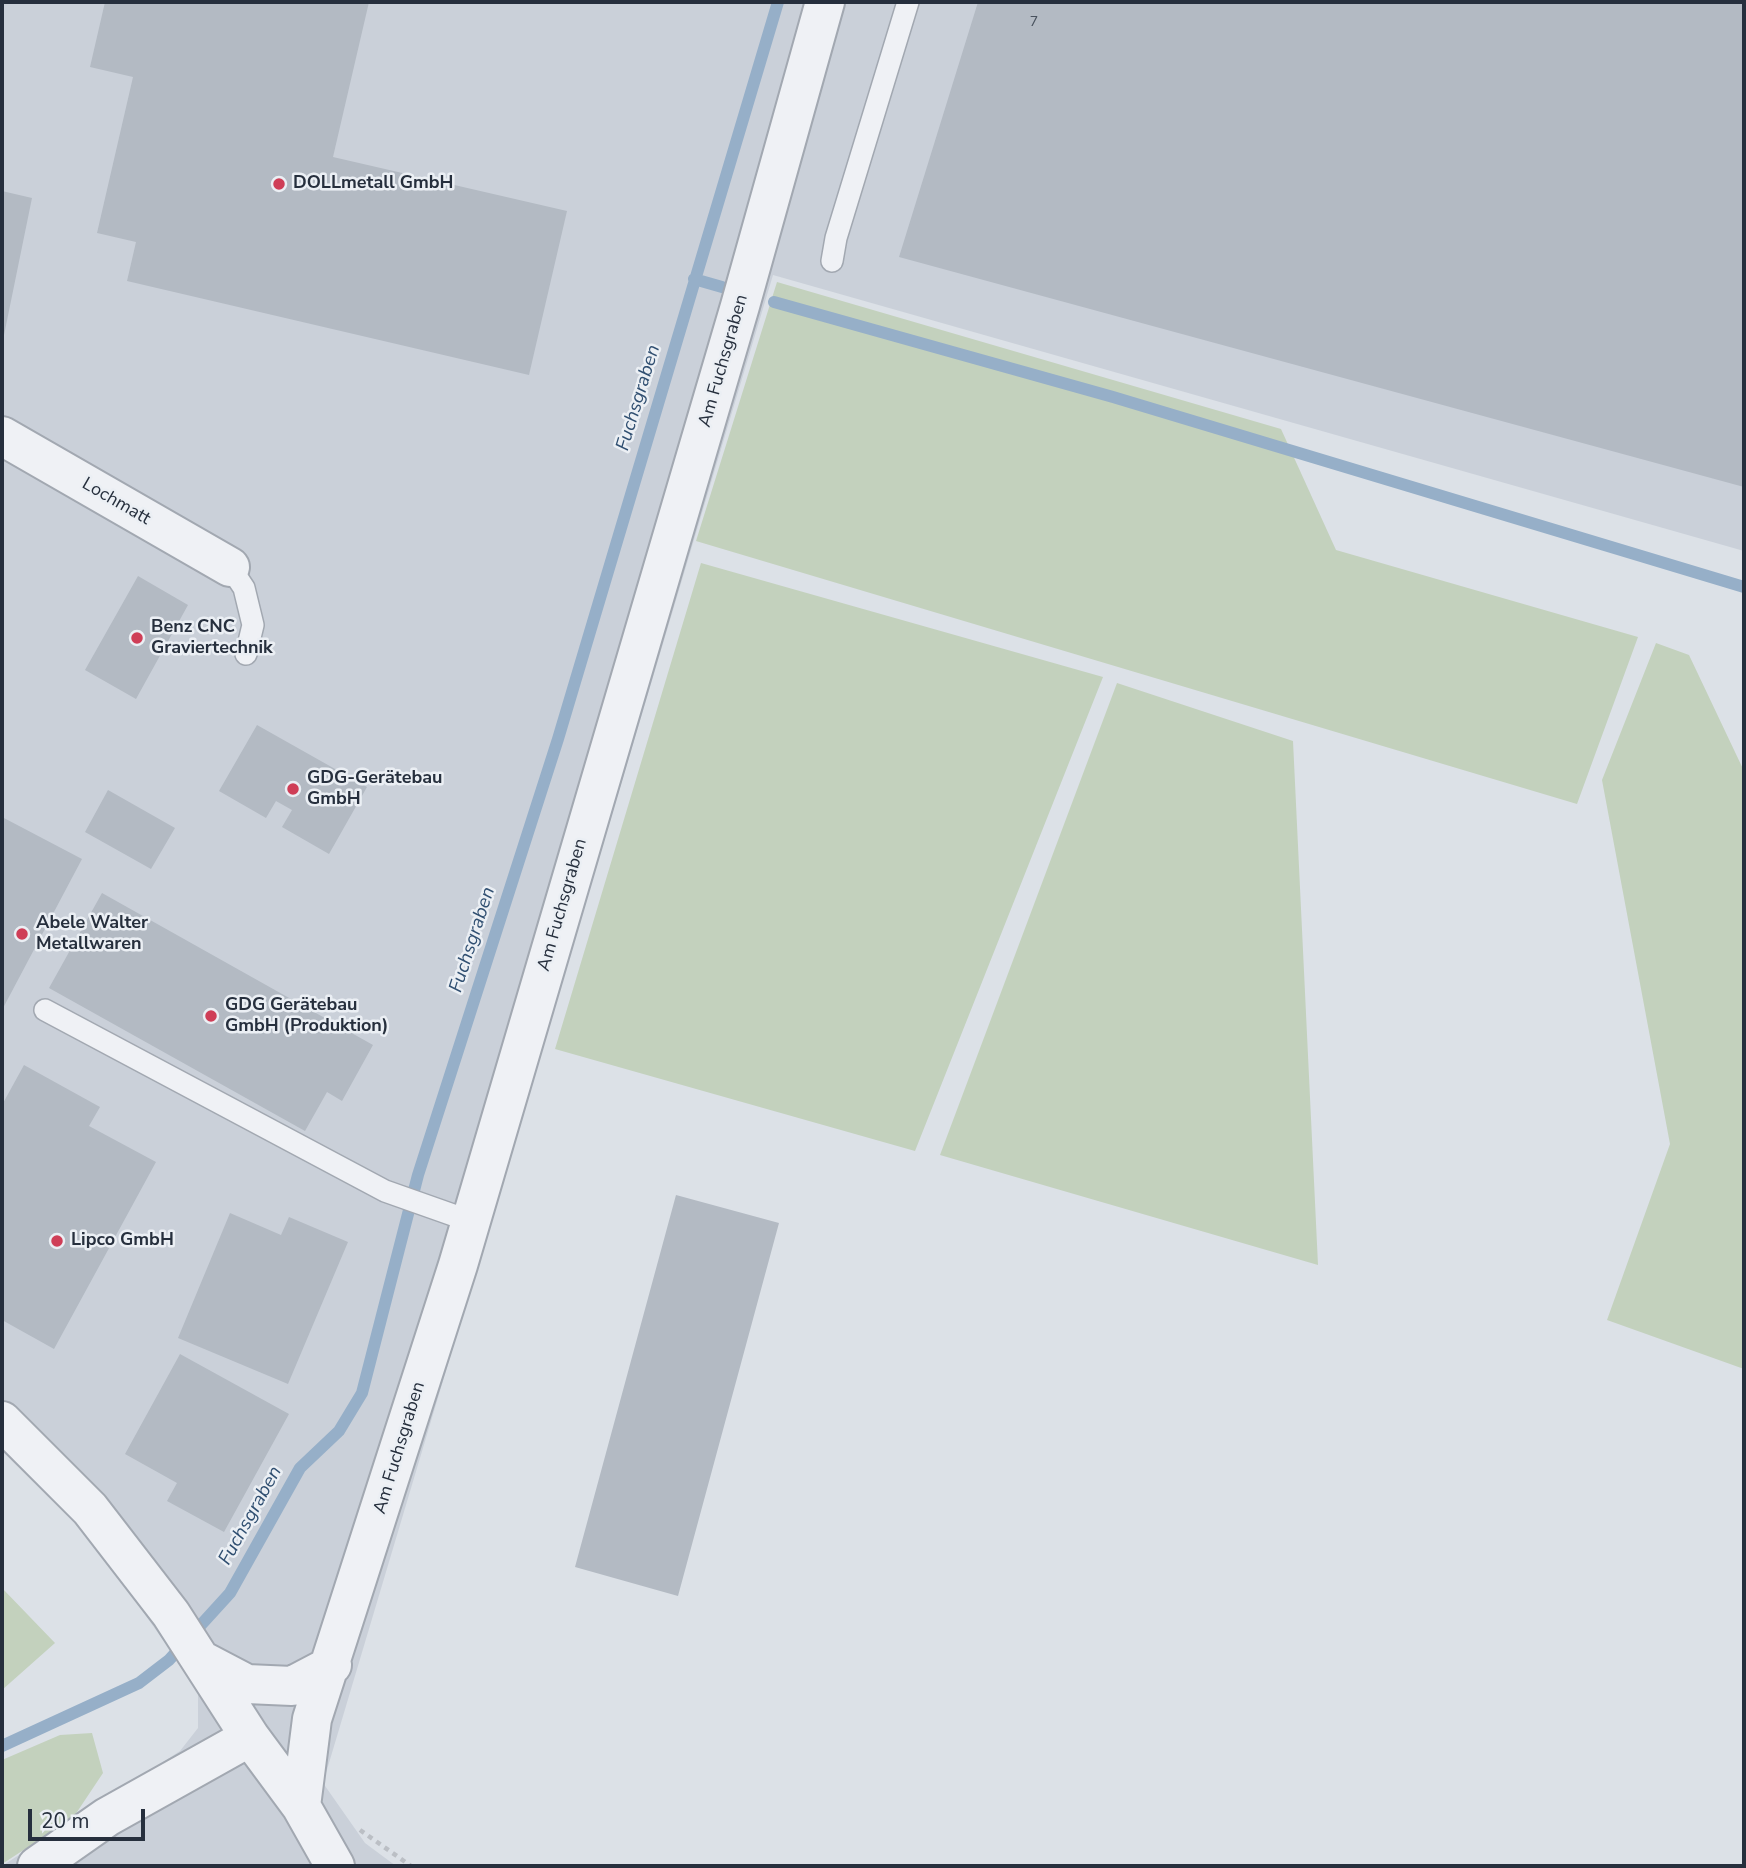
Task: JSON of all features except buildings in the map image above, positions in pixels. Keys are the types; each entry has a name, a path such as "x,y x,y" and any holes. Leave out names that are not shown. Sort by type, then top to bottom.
{"street":[{"name":"Am Fuchsgraben","path":"300,1806 312,1719 332,1665 470,1221 740,306 825,2"},
{"name":"Lochmatt","path":"2,436 230,567"},
{"path":"2,1421 90,1509 171,1614 205,1662 250,1737 300,1806 335,1866"},
{"path":"205,1662 247,1684 292,1686 332,1665"},
{"path":"37,1866 107,1817 250,1737"}],"lane":[{"path":"832,261 836,238 908,2"},
{"path":"230,567 244,589 253,625 246,654"},
{"path":"45,1010 385,1191 470,1221"}],"shaded area":[{"path":"2,2 1744,2 1744,551 773,275 323,1783 365,1843 396,1866 2,1866 180,1751 198,1728 198,1689 81,1525 2,1444"}],"green space":[{"path":"777,282 1281,429 1336,550 1638,637 1577,804 696,541"},
{"path":"701,563 1103,677 915,1151 555,1049"},
{"path":"1656,643 1689,655 1744,771 1744,1369 1607,1320 1670,1144 1602,780"},
{"path":"1117,683 1293,741 1318,1265 940,1155"},
{"path":"2,1588 55,1643 2,1690"},
{"path":"92,1733 103,1773 73,1818 2,1864 2,1760 60,1735"}],"waterway":[{"name":"Fuchsgraben","path":"2,1746 139,1683 169,1660 230,1593 300,1468 339,1431 362,1393 418,1175 558,739 778,2"},
{"path":"694,279 722,287"},
{"path":"774,302 1113,397 1744,587"}],"place":[{"name":"DOLLmetall GmbH","path":"279,184"},
{"name":"Benz CNC Graviertechnik","path":"137,638"},
{"name":"GDG-Gerätebau GmbH","path":"293,789"},
{"name":"Abele Walter Metallwaren","path":"22,934"},
{"name":"GDG Gerätebau GmbH (Produktion)","path":"211,1016"},
{"name":"Lipco GmbH","path":"57,1241"}]}
